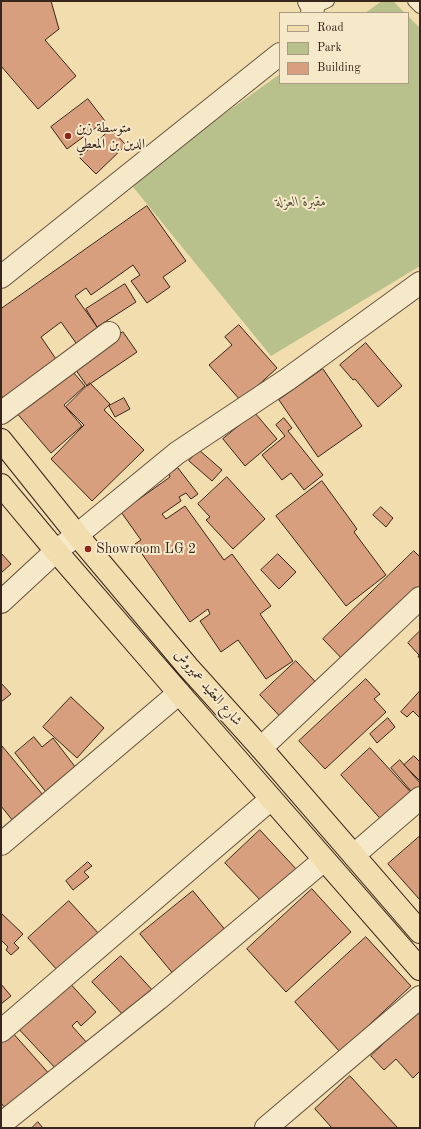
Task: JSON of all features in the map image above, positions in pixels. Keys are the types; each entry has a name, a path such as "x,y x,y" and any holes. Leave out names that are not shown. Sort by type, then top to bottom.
{"main road":[{"name":"شارع العقيد عميروش","path":"1,440 77,535 188,667 261,748 420,932"},
{"name":"شارع العقيد عميروش","path":"1,484 56,551 420,969"}],"street":[{"path":"1,276 279,55"},
{"path":"1,602 56,551 177,453 288,379 420,283"},
{"path":"1,413 109,333"},
{"path":"261,748 420,598"},
{"path":"1,844 179,693"},
{"path":"354,855 420,798"},
{"path":"1,1031 271,799"},
{"path":"1,1124 158,999 324,860"},
{"path":"266,1128 420,997"}],"lane":[{"path":"414,1 420,7"}],"green space":[{"path":"382,1 393,1 404,12 366,12"},
{"name":"مقبرة العزلة","path":"409,17 420,28 420,266 271,356 129,182 279,75 279,84 409,84"}],"building":[{"path":"1,1 51,1 59,29 45,40 76,76 38,109 1,66"},
{"path":"88,99 105,121 67,149 51,127"},
{"path":"111,129 126,145 96,174 80,158"},
{"path":"147,206 186,261 163,277 170,287 147,303 131,281 140,275 133,265 91,295 86,288 75,296 103,335 81,350 61,322 41,337 60,365 6,403 1,395 1,309"},
{"path":"125,284 136,302 97,327 86,309"},
{"path":"239,325 277,368 241,401 209,365 232,345 225,337"},
{"path":"123,332 137,352 87,386 73,366"},
{"path":"366,343 402,386 378,407 355,379 353,380 340,365"},
{"path":"68,366 85,386 64,405 82,426 51,453 15,411"},
{"path":"323,369 362,426 318,457 279,400"},
{"path":"90,383 110,404 104,410 144,450 92,501 51,459 84,425 66,407"},
{"path":"124,398 130,409 115,417 109,406"},
{"path":"255,413 277,439 245,466 223,439"},
{"path":"284,418 292,428 288,431 323,475 304,490 291,473 282,480 262,455 285,436 276,425"},
{"path":"199,450 222,470 212,481 189,461"},
{"path":"178,468 198,494 191,499 186,493 179,497 181,501 162,514 166,519 185,506 224,560 232,554 271,606 260,614 293,661 266,679 238,640 221,652 200,621 210,614 208,609 190,622 135,544 141,540 121,512 170,477 169,474"},
{"path":"227,477 265,519 233,549 206,520 210,517 198,504"},
{"path":"322,481 357,529 354,532 386,575 346,606 276,516"},
{"path":"381,507 393,518 386,527 373,515"},
{"path":"414,551 420,557 420,598 349,666 323,639"},
{"path":"1,553 11,564 1,573"},
{"path":"278,554 296,572 279,589 261,570"},
{"path":"420,631 420,658 408,643"},
{"path":"296,661 324,691 288,725 260,695"},
{"path":"366,679 380,694 374,699 386,712 325,769 299,741"},
{"path":"1,683 11,694 1,702"},
{"path":"420,691 420,718 413,711 407,717 401,712"},
{"path":"71,697 104,728 77,758 43,727"},
{"path":"388,718 395,727 377,743 370,734"},
{"path":"34,737 42,747 53,738 76,768 46,792 15,753"},
{"path":"2,746 43,795 13,821 1,806"},
{"path":"370,748 416,798 386,825 341,775"},
{"path":"414,756 420,762 420,781 404,765"},
{"path":"400,760 420,783 420,795 417,798 391,768"},
{"path":"260,830 297,870 262,902 225,863"},
{"path":"420,836 420,900 388,864"},
{"path":"88,862 92,866 84,872 89,877 73,890 66,881"},
{"path":"312,889 351,932 286,992 247,949"},
{"path":"193,891 227,932 175,976 140,934"},
{"path":"69,901 100,935 59,972 28,938"},
{"path":"1,913 23,934 14,943 19,948 11,955 6,950 8,947 1,940"},
{"path":"366,937 411,986 340,1052 295,1002"},
{"path":"121,956 155,993 127,1019 92,982"},
{"path":"66,979 96,1012 81,1026 77,1021 72,1026 88,1044 58,1071 15,1025"},
{"path":"1,984 11,996 1,1004"},
{"path":"420,1009 420,1071 413,1078 396,1059 384,1070 371,1056"},
{"path":"11,1031 52,1077 10,1114 1,1103 1,1040"},
{"path":"350,1076 397,1127 396,1128 332,1128 315,1109"},
{"path":"38,1122 43,1128 32,1128"}],"place":[{"name":"متوسطة زين الدين بن المعطي","path":"68,136"},
{"name":"Showroom LG 2","path":"88,549"}]}
